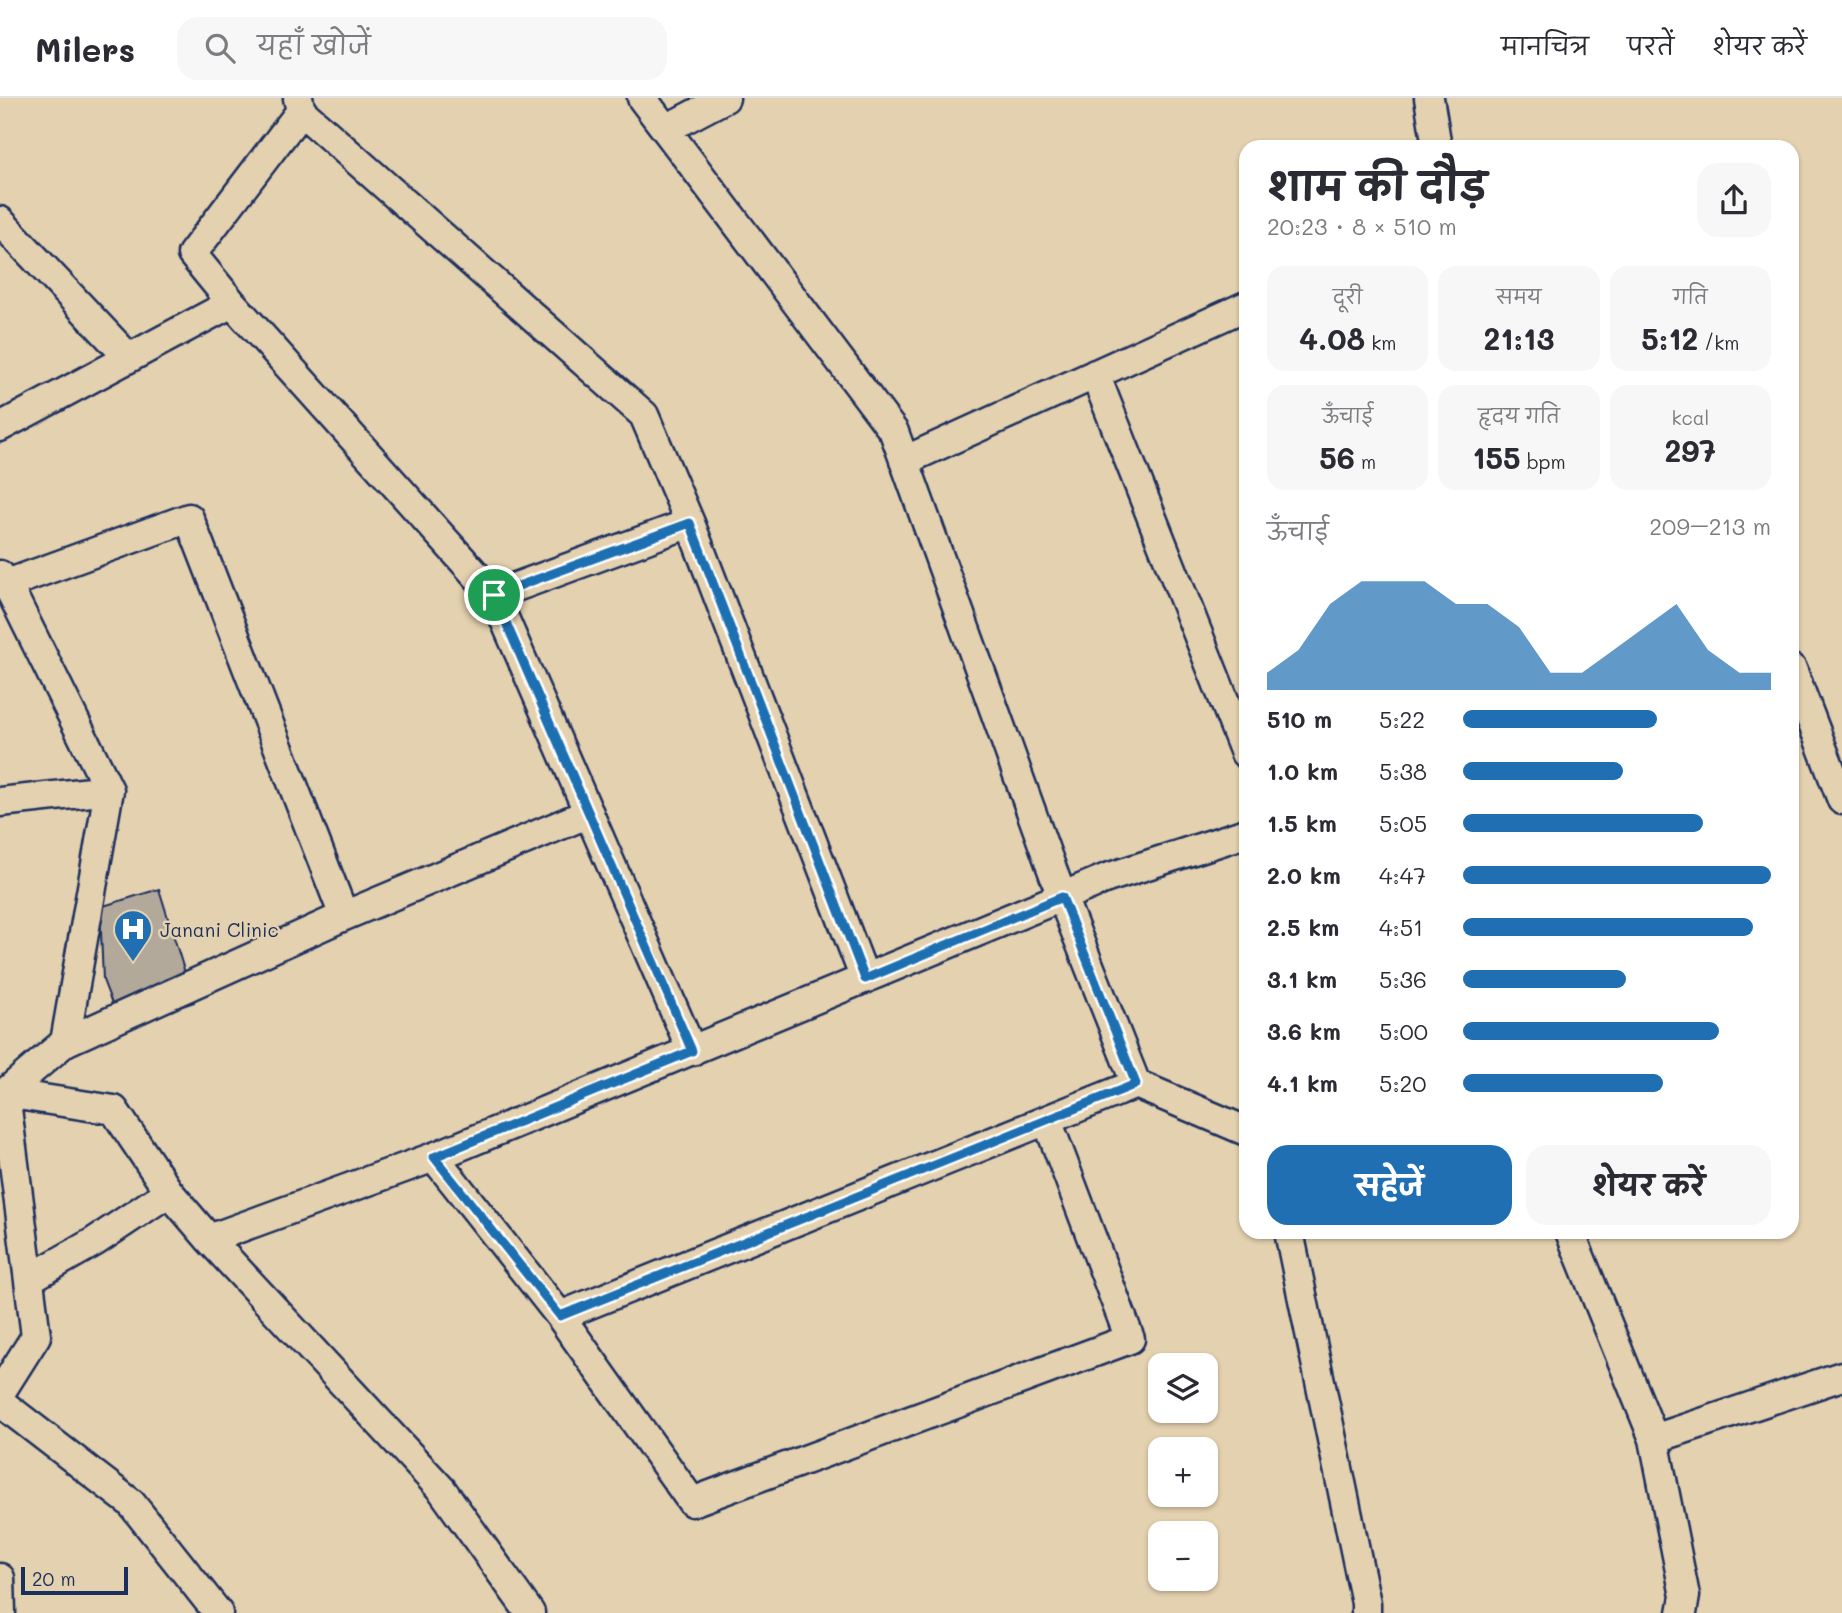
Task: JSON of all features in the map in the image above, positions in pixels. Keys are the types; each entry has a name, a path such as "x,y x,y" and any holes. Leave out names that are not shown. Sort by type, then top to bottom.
{"street":[{"path":"642,98 894,432 1062,897 1136,1084"},
{"path":"666,130 725,98"},
{"path":"1429,98 1436,140"},
{"path":"692,1051 494,595 232,303 192,254 300,105 644,415 690,523 865,979"},
{"path":"0,221 129,358"},
{"path":"0,427 232,303"},
{"path":"904,461 1239,309"},
{"path":"1095,374 1239,737"},
{"path":"65,1042 109,790 4,580 189,519 344,916"},
{"path":"494,595 690,523"},
{"path":"1799,687 1842,800"},
{"path":"0,802 109,790"},
{"path":"2,1093 65,1042 344,916 589,813"},
{"path":"209,1239 434,1157 1107,878 1239,835"},
{"path":"560,1316 1136,1084 1239,1128"},
{"path":"2,1093 114,1110 169,1192 209,1239 442,1490 530,1613"},
{"path":"0,1393 36,1336 2,1093"},
{"path":"434,1157 560,1316 692,1502 1130,1339 1046,1120"},
{"path":"29,1279 94,1242 169,1192"},
{"path":"1290,1239 1366,1613"},
{"path":"1573,1239 1654,1439 1685,1596 1682,1613"},
{"path":"1654,1439 1842,1376"},
{"path":"0,1402 131,1503 218,1613"},
{"path":"0,1578 1,1613"}],"building":[{"path":"159,889 194,1002 121,1027 103,980 100,907"}],"place":[{"name":"Janani Clinic","path":"133,963"}],"route":[{"path":"690,523 865,979 1062,897 1136,1084 560,1316 434,1157 692,1051 494,595 690,523"}]}
